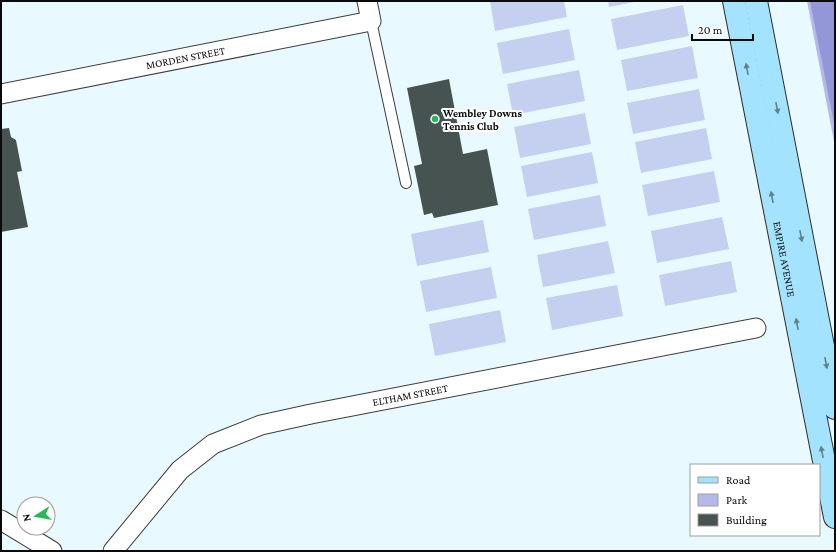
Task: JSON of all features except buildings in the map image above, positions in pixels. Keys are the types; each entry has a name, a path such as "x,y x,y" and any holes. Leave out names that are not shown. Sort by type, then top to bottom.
{"main road":[{"name":"EMPIRE AVENUE","path":"734,1 835,518"},
{"name":"EMPIRE AVENUE","path":"756,1 835,408"}],"street":[{"path":"367,1 371,21"},
{"name":"MORDEN STREET","path":"1,94 371,21"},
{"name":"ELTHAM STREET","path":"113,551 180,470 213,444 261,425 756,328"},
{"path":"1,520 52,551"}],"lane":[{"path":"371,21 406,183"}],"green space":[{"path":"807,1 835,1 835,147"}],"shaded area":[{"path":"490,1 564,1 567,17 495,31"},
{"path":"608,1 639,1 609,7"},
{"path":"810,1 835,1 835,128"},
{"path":"683,5 689,36 617,50 611,19"},
{"path":"569,29 575,60 503,74 497,43"},
{"path":"692,46 698,78 627,91 621,60"},
{"path":"579,70 585,101 513,115 507,84"},
{"path":"699,89 705,120 633,134 627,103"},
{"path":"585,113 591,144 520,158 514,127"},
{"path":"706,128 712,159 641,173 635,142"},
{"path":"592,152 598,183 527,197 521,166"},
{"path":"714,171 720,202 648,216 642,185"},
{"path":"600,195 606,226 534,240 528,209"},
{"path":"722,217 729,249 657,263 651,231"},
{"path":"483,220 489,252 417,266 411,234"},
{"path":"608,241 615,273 543,287 537,255"},
{"path":"731,261 737,292 665,306 659,275"},
{"path":"491,267 497,298 426,312 420,281"},
{"path":"617,285 623,316 552,330 546,298"},
{"path":"500,310 506,342 435,356 429,324"}],"place":[{"name":"Wembley Downs Tennis Club","path":"435,119"}]}
